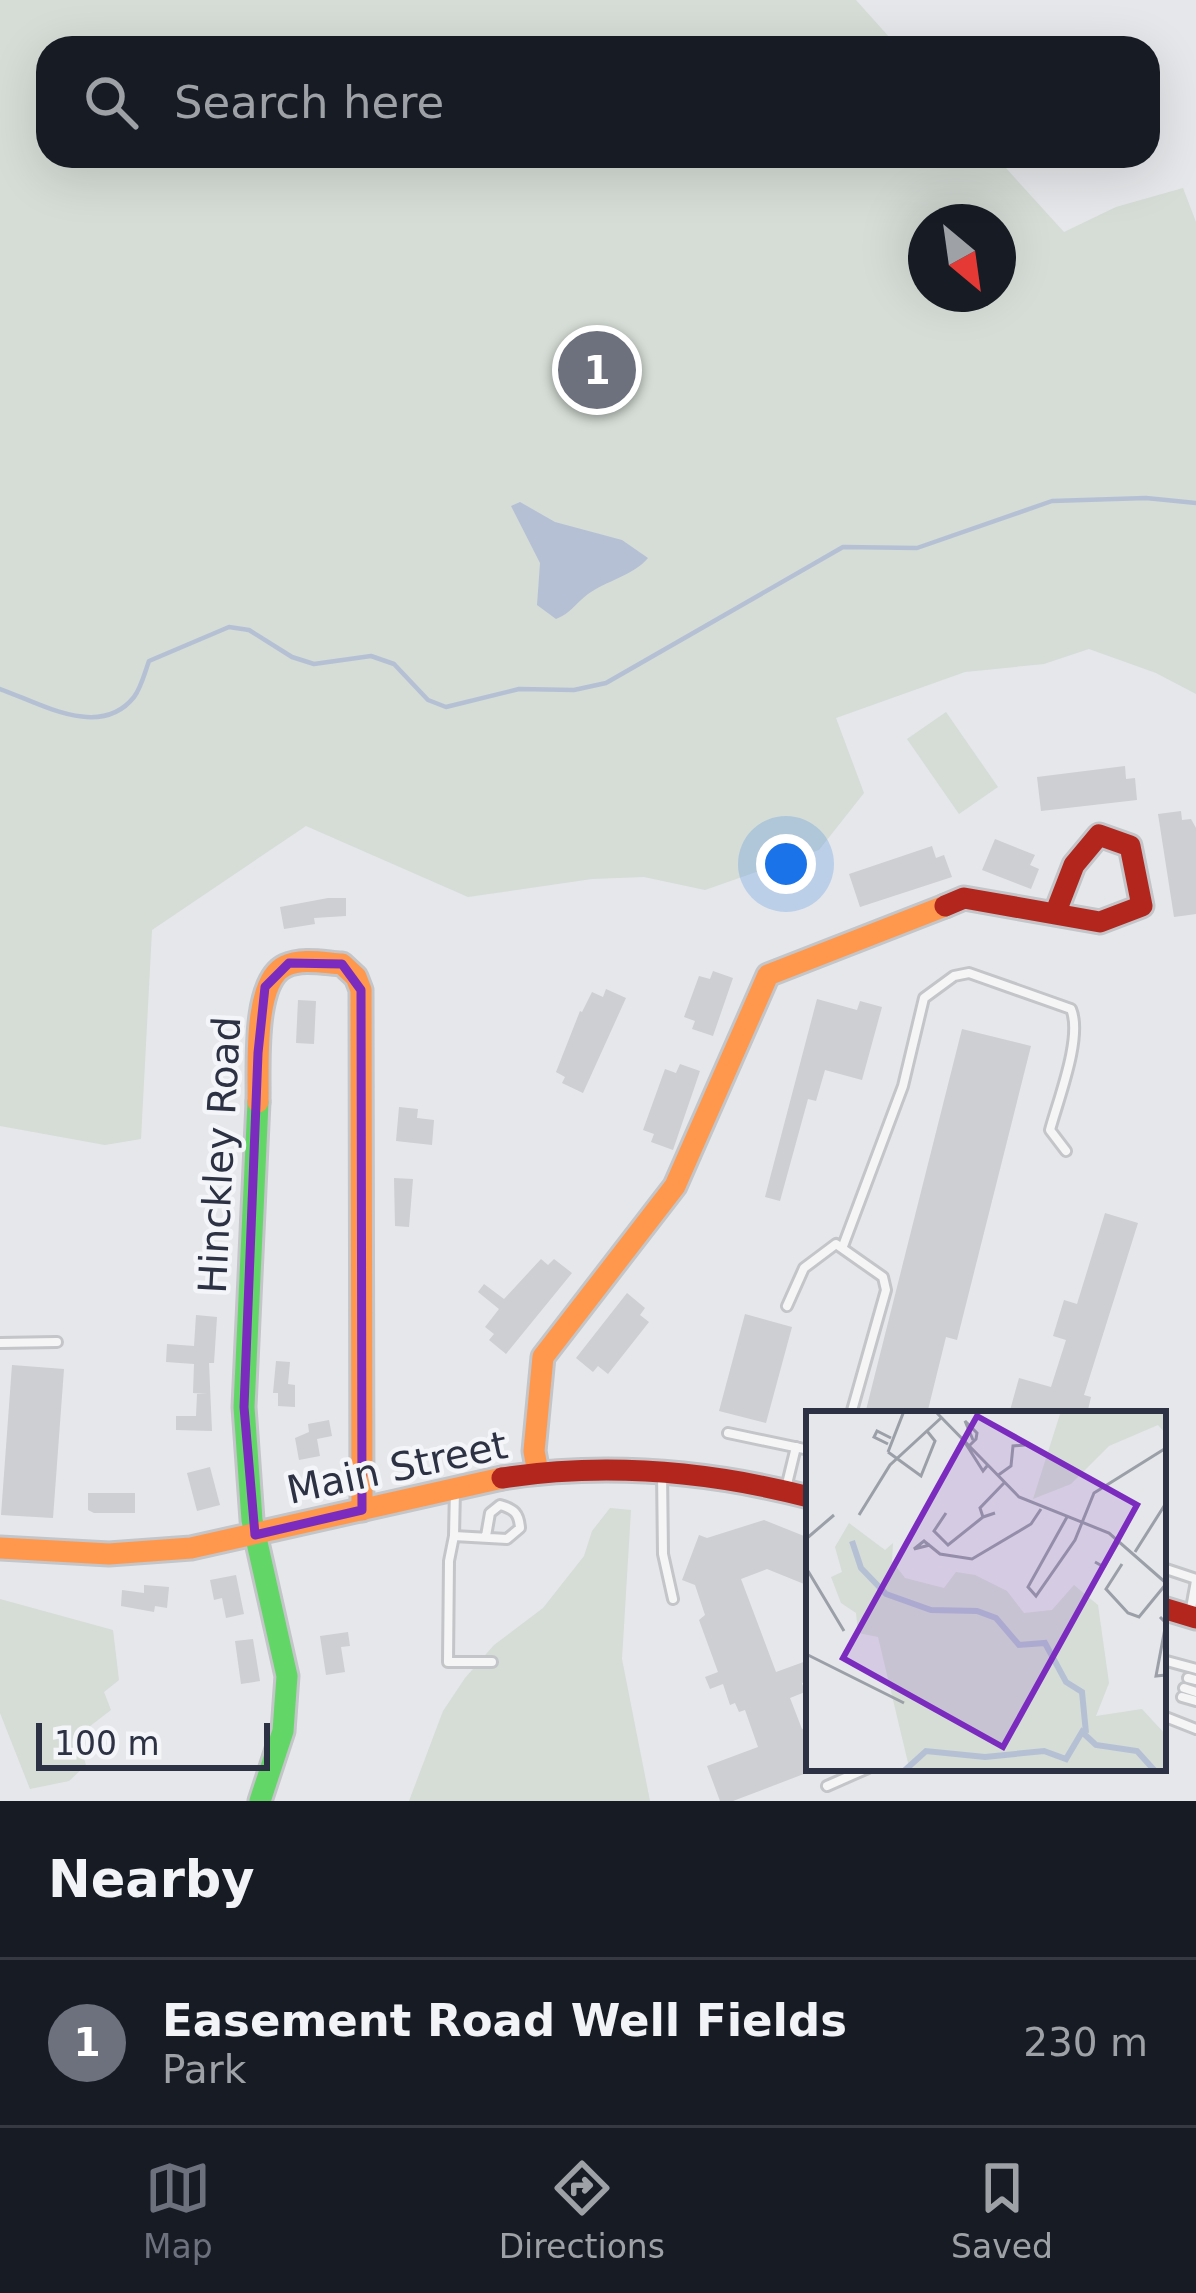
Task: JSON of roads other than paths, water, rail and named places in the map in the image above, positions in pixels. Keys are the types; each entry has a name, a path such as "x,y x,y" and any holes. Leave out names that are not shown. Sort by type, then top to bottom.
{"street":[{"path":"538,1473 533,1451 543,1357 675,1186 768,975 964,898 1054,914 1100,922 1142,906 1130,846 1099,835 1074,865 1054,914"},
{"name":"Hinckley Road","path":"255,1535 244,1407 258,1053 265,988 272,975 289,963 341,964 356,977 361,990 362,1510"},
{"name":"Main Street","path":"0,1548 109,1554 193,1548 455,1487 538,1473 662,1470 806,1496"},
{"path":"255,1535 287,1676 283,1731 260,1801"}],"lane":[{"path":"843,1246 903,1086 924,998 954,976 970,973 1071,1009 1075,1019 1070,1057 1050,1130 1066,1151"},
{"path":"787,1306 804,1268 828,1246 843,1246 886,1284 852,1411"},
{"path":"0,1343 57,1342"},
{"path":"728,1433 806,1449"},
{"path":"785,1490 796,1447"},
{"path":"662,1470 663,1554 673,1599"},
{"path":"455,1487 448,1662 491,1662"},
{"path":"454,1536 507,1539 516,1534 519,1516 500,1505 490,1513 486,1536"},
{"path":"1166,1569 1196,1580 1193,1617"},
{"path":"1166,1661 1196,1669"},
{"path":"1196,1692 1183,1693 1196,1702"},
{"path":"1166,1716 1196,1730"},
{"path":"827,1786 861,1771"}],"water":[{"path":"520,502 555,522 622,540 648,558 556,619 537,605 540,563 511,506"}],"waterway":[{"path":"0,689 69,714 104,716 134,697 149,661 229,627 249,630 292,657 314,664 371,656 394,664 428,700 446,707 519,689 574,690 606,683 843,547 917,548 1052,501 1146,498 1196,503"}],"place":[{"name":"Easement Road Well Fields","path":"597,370"}]}
